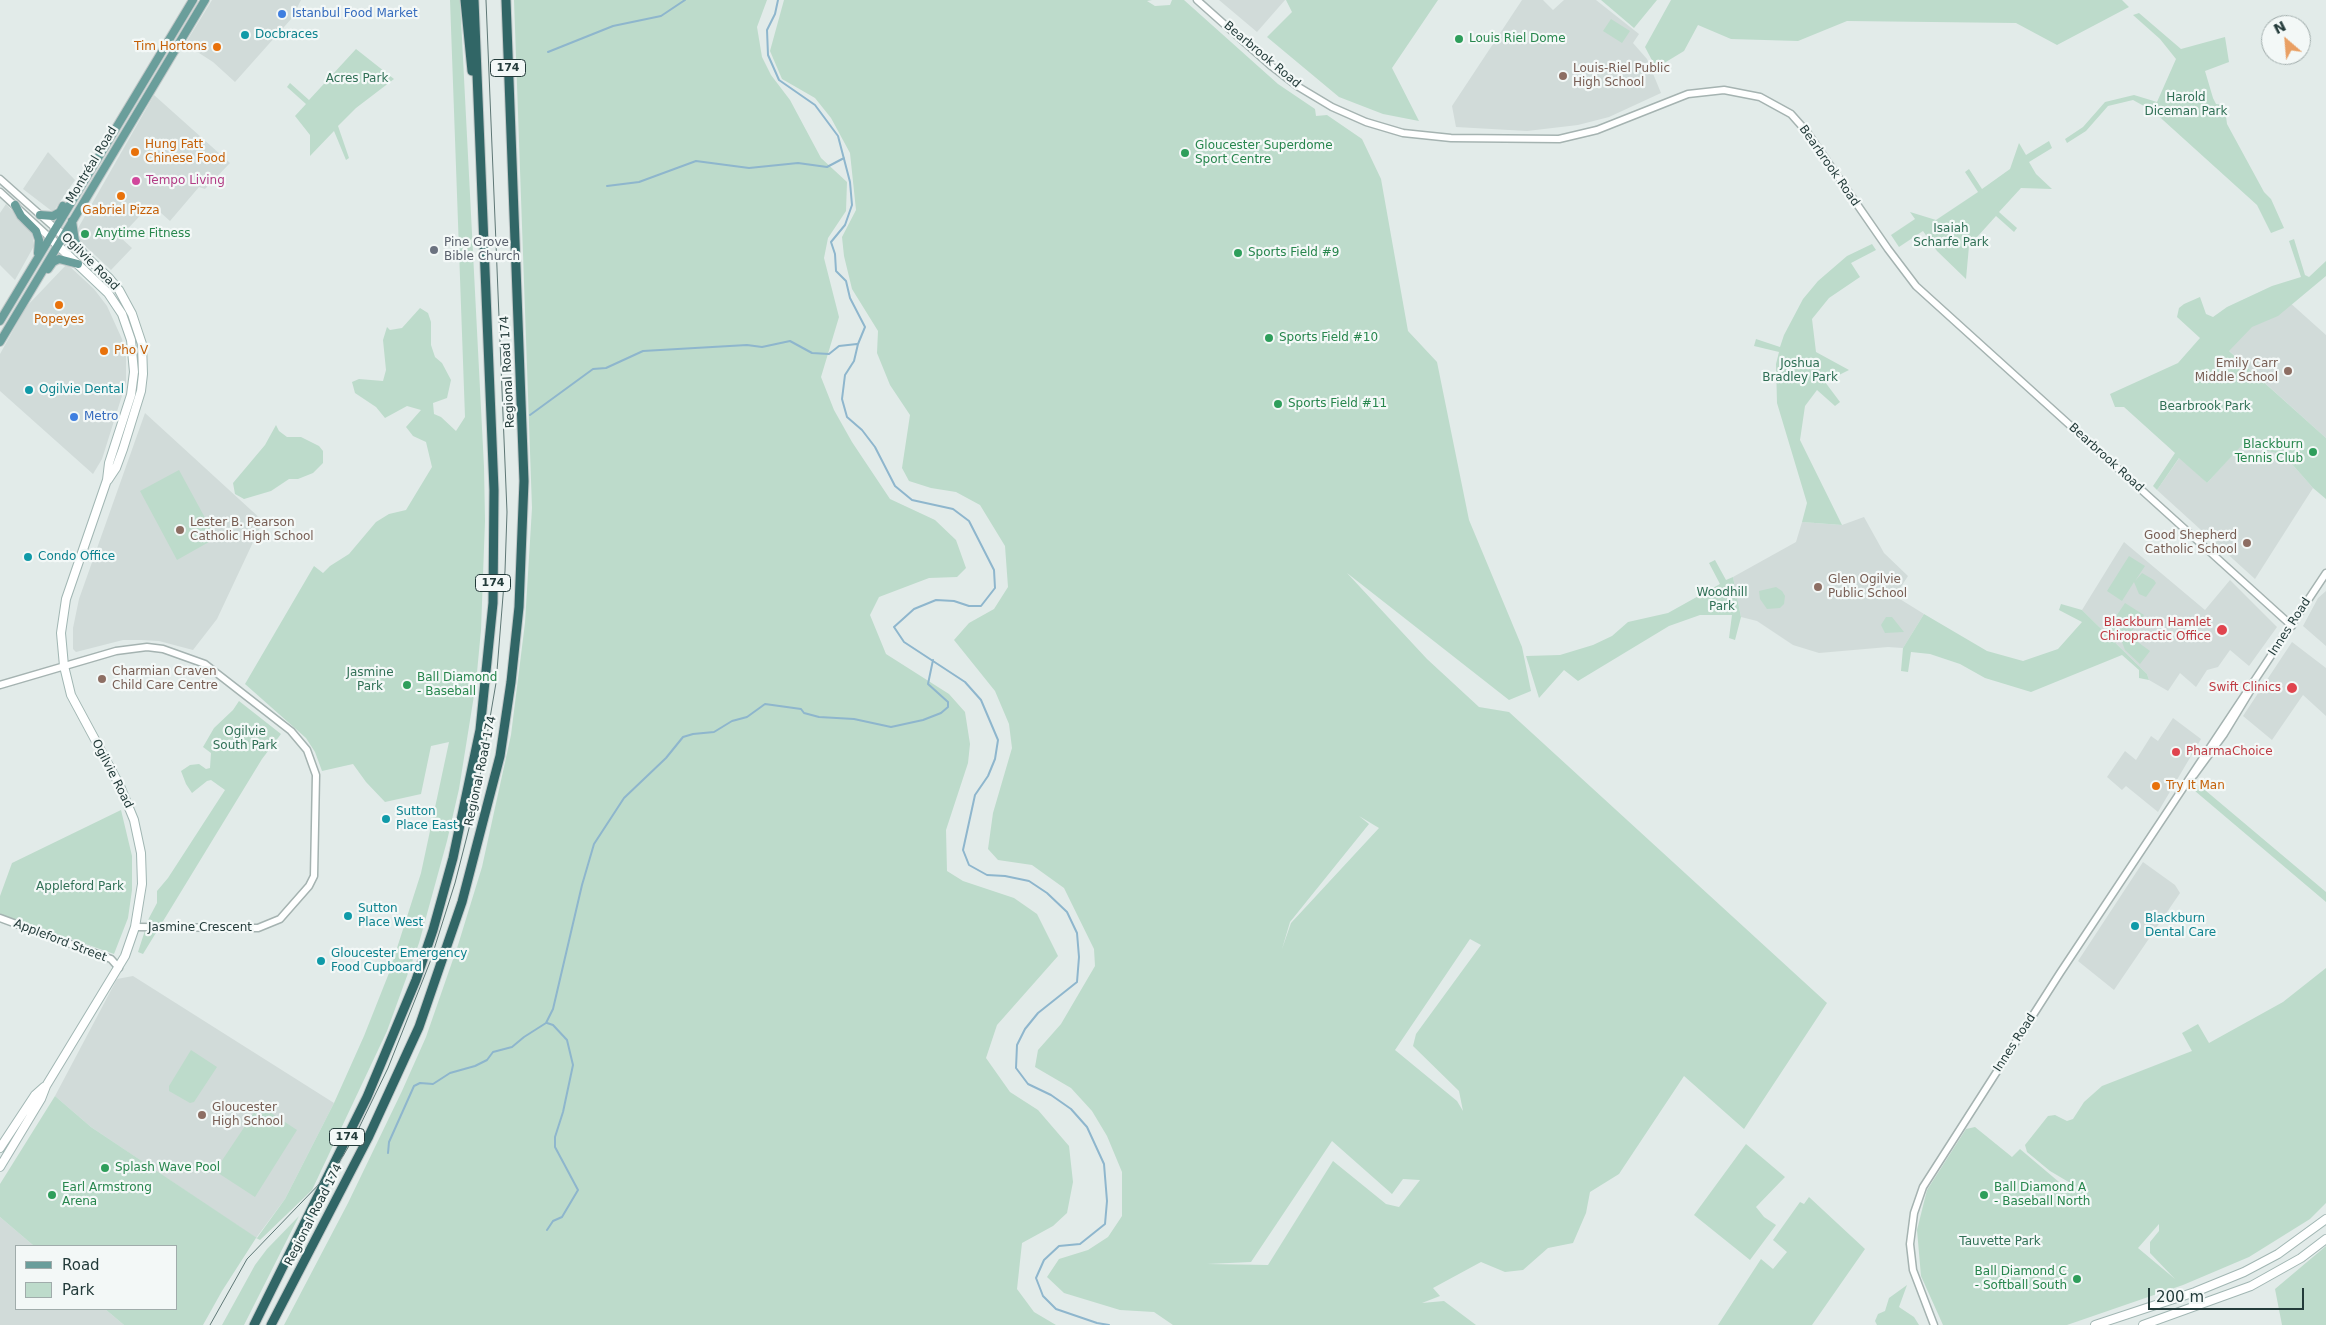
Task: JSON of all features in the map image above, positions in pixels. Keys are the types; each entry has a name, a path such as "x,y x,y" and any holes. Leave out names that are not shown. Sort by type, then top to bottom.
{"highway":[{"path":"464,0 479,131"},
{"name":"Regional Road 174","path":"254,1325 367,1097 398,1025 433,930 453,858 472,773 488,663 494,560 494,490 474,0"},
{"name":"Regional Road 174","path":"272,1325 368,1138 419,1027 462,902 501,749 518,616 524,481 506,0"}],"main road":[{"name":"Montréal Road","path":"0,321 193,0"},
{"name":"Montréal Road","path":"0,342 205,0"},
{"path":"40,215 56,214 74,190 82,184"},
{"path":"15,205 21,216 36,231 39,240 38,255"},
{"path":"72,221 74,241 84,254"},
{"name":"Ogilvie Road","path":"55,228 109,278 124,298 138,328 143,359 142,390 116,468 107,480"},
{"name":"Ogilvie Road","path":"0,1167 18,1140 41,1099 46,1086 118,968 136,927 142,884 141,853 134,820 118,781 71,695 64,666 61,634 64,606 107,480 109,463 131,395 134,377 133,356 127,327 108,293 50,237"},
{"path":"26,296 56,260 64,259 78,264"},
{"name":"Ogilvie Road","path":"0,1148 35,1095 46,1086"},
{"path":"10,1135 18,1140"},
{"path":"2095,1325 2195,1292 2244,1272 2278,1254 2326,1219"},
{"path":"2143,1325 2251,1286 2301,1258 2326,1239"}],"street":[{"name":"Bearbrook Road","path":"1197,0 1270,66 1297,86 1349,115 1366,122 1403,132 1451,138 1559,139 1581,136 1688,94 1724,90 1760,97 1791,114 1807,132 1916,286 2292,626"},
{"name":"Ogilvie Road","path":"0,179 55,228"},
{"name":"Ogilvie Road","path":"0,192 50,237"},
{"name":"Innes Road","path":"1934,1325 1913,1270 1910,1244 1912,1221 1923,1187 2064,967 2326,573"},
{"name":"Jasmine Crescent","path":"0,685 116,651 133,648 163,649 205,664 291,731 307,750 314,768 314,876 309,886 280,919 258,928 136,927"},
{"name":"Appleford Street","path":"0,918 111,959 118,968"}],"shaded area":[{"path":"212,0 301,0 292,18 235,82 213,62 185,44"},
{"path":"1219,0 1285,0 1257,32"},
{"name":"Louis-Riel Public High School","path":"1522,0 1543,0 1553,10 1564,0 1596,0 1639,34 1633,43 1647,59 1661,93 1609,117 1578,125 1527,131 1456,127 1452,106"},
{"path":"154,95 230,163 205,189 199,187 170,221 151,204 120,237 132,248 111,270 81,242 77,230"},
{"path":"48,152 75,180 53,212 23,189"},
{"path":"6,204 32,232 34,246 15,280 0,265 0,213"},
{"path":"67,264 94,289 107,306 122,339 126,357 126,383 102,459 93,474 0,391 0,354 26,307"},
{"name":"Emily Carr Middle School","path":"2278,292 2326,335 2326,438 2226,348"},
{"name":"Lester B. Pearson Catholic High School","path":"145,413 263,521 217,619 193,650 159,641 123,640 76,652 73,649 73,628 79,599"},
{"name":"Good Shepherd Catholic School","path":"2241,445 2284,455 2313,488 2255,579 2157,490 2180,457 2207,483"},
{"name":"Glen Ogilvie Public School","path":"1864,517 1884,553 1908,576 1895,596 1924,614 1903,648 1888,647 1819,653 1793,645 1757,621 1741,617 1733,577 1796,542 1802,522 1842,525"},
{"path":"2124,542 2205,610 2230,580 2277,627 2249,666 2230,650 2218,667 2207,670 2196,687 2180,673 2168,691 2149,680 2147,674 2082,610"},
{"path":"2326,591 2326,646 2303,626 2318,598"},
{"path":"2292,642 2326,668 2326,716 2303,695 2272,740 2243,716"},
{"path":"2173,718 2201,739 2158,812 2126,786 2122,790 2107,777 2125,751 2136,760 2151,736 2158,741"},
{"path":"2143,862 2175,885 2180,893 2114,990 2078,961"},
{"name":"Gloucester High School","path":"133,976 334,1103 285,1199 256,1238 91,1127 55,1096 117,979"},
{"path":"0,1217 33,1245 15,1245 15,1310 106,1310 124,1325 0,1325"}],"green space":[{"name":"Jasmine Park","path":"450,0 460,0 484,467 485,521 481,630 476,683 459,789 447,841 419,943 387,1031 312,1190 260,1240 256,1238 203,1325 124,1325 106,1310 178,1310 178,1245 33,1245 0,1217 0,1184 55,1096 91,1127 257,1238 285,1199 334,1103 364,1036 389,973 421,873 449,742 431,746 421,794 385,802 366,782 353,764 322,771 315,752 306,738 245,684 314,566 323,573 330,566 349,554 376,522 389,514 406,510 432,467 426,442 413,436 406,427 421,410 407,406 385,418 376,407 355,393 352,382 359,379 383,381 386,370 383,340 387,327 390,330 402,328 420,308 428,313 431,322 431,345 435,357 442,363 451,380 447,398 433,403 434,414 441,417 456,431 465,417"},
{"path":"514,0 767,0 757,27 762,57 771,75 790,100 821,158 847,182 846,211 828,238 824,258 839,317 821,377 834,410 852,442 890,499 935,520 956,540 966,568 957,577 929,578 879,597 870,615 886,654 949,694 965,712 970,744 968,763 946,830 947,871 963,881 1014,898 1037,914 1058,956 997,1025 986,1058 1010,1092 1038,1110 1069,1146 1073,1182 1067,1213 1053,1226 1022,1243 1017,1289 1034,1312 1056,1325 284,1325 348,1203 426,1037 458,945 482,867 511,735 525,623 532,508"},
{"path":"784,0 1152,0 1147,1 1155,6 1170,5 1172,0 1184,0 1278,84 1315,109 1316,116 1327,115 1362,139 1381,179 1408,331 1437,362 1469,520 1522,647 1531,691 1509,700 1347,573 1427,659 1479,707 1509,712 1827,1003 1744,1129 1684,1076 1619,1174 1590,1192 1586,1213 1573,1243 1548,1248 1523,1270 1505,1272 1481,1262 1433,1288 1440,1296 1422,1303 1444,1301 1476,1325 1173,1325 1154,1312 1120,1310 1064,1293 1047,1277 1059,1259 1088,1250 1108,1237 1122,1216 1122,1172 1107,1136 1092,1111 1071,1088 1035,1067 1038,1050 1061,1024 1095,966 1094,949 1064,888 1032,865 998,860 988,849 993,813 1012,748 1009,724 995,691 954,640 969,623 994,609 1008,587 1005,546 980,505 956,492 931,488 909,481 902,468 910,415 890,385 877,353 878,331 852,289 844,256 842,237 856,210 850,153 831,118 815,98 782,79 770,51","holes":["1359,816 1379,828 1291,923 1282,949 1290,922 1369,824","1470,939 1481,945 1416,1034 1413,1046 1459,1091 1463,1111 1457,1101 1395,1050","1332,1141 1392,1194 1403,1179 1420,1180 1399,1207 1386,1204 1333,1161 1268,1265 1207,1264 1251,1262"]},
{"path":"1286,0 1438,0 1392,68 1419,121 1383,114 1339,97 1267,37 1292,12"},
{"path":"1601,0 1657,0 1634,28"},
{"path":"1671,0 2122,0 2129,7 2057,45 2016,23 1847,21 1798,41 1731,39 1698,25 1684,51 1656,68 1645,47"},
{"name":"Harold Diceman Park","path":"2139,13 2181,49 2225,37 2229,62 2205,71 2213,98 2216,104 2223,105 2227,124 2264,192 2271,199 2284,228 2271,233 2257,205 2153,111 2133,100 2108,106 2086,131 2067,143 2065,139 2083,127 2105,102 2134,95 2157,102 2176,59 2160,39 2133,15"},
{"path":"1611,19 1630,31 1622,43 1603,31"},
{"name":"Acres Park","path":"356,49 394,79 356,108 338,126 349,158 346,160 334,131 310,156 310,135 295,116 306,104 287,87 290,83 309,100"},
{"name":"Isaiah Scharfe Park","path":"2049,141 2052,148 2029,162 2036,174 2052,189 2021,188 1999,212 2017,228 2014,232 1996,216 1969,246 1966,279 1937,251 1923,231 1899,247 1891,235 1915,219 1910,212 1936,220 1978,192 1965,172 1969,169 1982,189 2010,169 2019,143 2026,155"},
{"name":"Bearbrook Park","path":"2294,239 2305,275 2309,277 2326,261 2326,276 2278,316 2252,327 2229,351 2326,438 2326,499 2313,488 2284,455 2242,445 2207,483 2179,458 2157,490 2153,486 2175,453 2124,407 2115,407 2110,394 2178,363 2200,338 2177,317 2179,308 2184,304 2200,297 2206,314 2213,317 2227,307 2272,286 2301,277 2289,241"},
{"name":"Joshua Bradley Park","path":"1872,244 1876,250 1851,263 1860,277 1829,298 1812,319 1816,352 1849,370 1825,382 1840,402 1835,406 1817,390 1805,406 1800,440 1842,525 1802,522 1807,503 1777,403 1776,364 1779,352 1754,346 1756,339 1780,347 1784,335 1803,299 1818,281 1847,256"},
{"path":"276,425 279,431 287,437 301,437 319,446 323,451 323,463 313,473 298,479 289,479 271,491 244,499 235,494 233,483 265,445"},
{"path":"179,470 216,538 177,560 140,491"},
{"path":"2129,556 2145,566 2135,581 2142,573 2156,583 2146,597 2139,594 2134,582 2122,601 2107,591"},
{"name":"Woodhill Park","path":"1715,560 1726,580 1733,577 1741,617 1735,640 1729,638 1732,615 1700,615 1669,626 1578,681 1564,670 1539,698 1526,656 1560,655 1593,645 1612,636 1628,622 1668,613 1720,584 1709,563"},
{"path":"1776,587 1785,596 1784,604 1780,608 1767,609 1760,599 1759,591"},
{"path":"2125,603 2144,615 2133,629 2132,635 2135,640 2150,651 2140,664 2125,650 2122,642 2107,630"},
{"path":"2061,604 2082,610 2147,674 2149,680 2139,678 2139,670 2122,655 2031,692 1985,678 1960,664 1930,654 1911,652 1908,672 1901,671 1903,648 1924,614 1987,651 2023,661 2058,649 2082,622 2059,610"},
{"path":"1886,617 1892,617 1904,632 1885,633 1881,625"},
{"name":"Ogilvie South Park","path":"239,701 281,734 262,759 143,954 138,952 149,918 157,903 157,891 168,878 225,790 211,780 192,793 181,771 190,765 199,764 206,769 210,768 211,753 203,747 214,728 233,710"},
{"path":"2199,785 2326,892 2326,902 2195,791"},
{"name":"Appleford Park","path":"121,810 132,856 132,890 128,918 114,954 0,914 0,896 12,863"},
{"name":"Tauvette Park","path":"2326,968 2326,1203 2310,1219 2249,1257 2183,1285 2067,1325 1943,1325 1921,1276 1917,1230 1927,1190 1966,1129 1975,1127 2012,1157 2020,1149 2072,1193 2077,1187 2050,1171 2027,1152 2025,1145 2048,1116 2055,1115 2067,1121 2073,1119 2084,1102 2102,1086 2192,1051 2182,1033 2198,1024 2209,1043 2283,1002","holes":["2159,1224 2159,1231 2150,1242 2150,1253 2175,1279 2138,1248"]},
{"path":"191,1050 217,1067 194,1102 190,1103 169,1091 169,1086"},
{"path":"259,1105 297,1130 255,1197 215,1171"},
{"path":"1746,1144 1785,1177 1756,1207 1764,1217 1776,1225 1750,1260 1694,1215"},
{"path":"1809,1197 1865,1249 1812,1325 1718,1325 1761,1259 1773,1269 1787,1252 1773,1240 1800,1202 1804,1204"},
{"path":"299,1216 244,1325 222,1325 255,1265 267,1249"},
{"path":"2326,1246 2326,1325 2282,1325 2275,1289"},
{"path":"1907,1285 1899,1307 1914,1317 1919,1325 1877,1325 1875,1321 1878,1314 1885,1311 1889,1298"}],"waterway":[{"path":"548,52 613,26 661,16 685,0"},
{"path":"778,0 775,14 767,30 768,55 779,80 815,105 838,136 850,182 852,205 845,225 831,242 835,254 836,271 846,281 850,298 865,327 854,361 845,375 842,399 847,417 862,430 875,447 895,486 912,500 953,509 969,521 994,570 995,588 981,606 969,606 954,601 936,600 914,609 894,627 904,642 965,682 981,700 998,740 995,759 988,776 975,795 963,850 969,865 987,875 1005,876 1029,881 1047,893 1067,912 1077,933 1079,957 1077,982 1038,1013 1025,1029 1017,1045 1016,1068 1028,1084 1051,1095 1071,1109 1087,1127 1104,1164 1107,1201 1105,1224 1080,1244 1059,1246 1044,1260 1036,1278 1043,1296 1056,1309 1097,1323 1109,1325"},
{"path":"607,186 639,182 696,161 749,168 798,163 827,167 844,158"},
{"path":"530,415 593,369 606,368 643,351 747,345 762,347 790,341 812,353 829,354 839,346 857,344"},
{"path":"388,1153 389,1142 414,1086 420,1083 433,1084 450,1073 475,1066 487,1060 493,1052 512,1047 546,1023 553,1009 582,885 594,844 624,798 666,758 683,737 714,732 732,721 747,717 765,704 801,709 804,713 819,717 854,719 891,727 923,720 941,713 948,707 948,702 928,684 933,660"},
{"path":"547,1023 553,1025 567,1040 573,1065 563,1112 555,1137 555,1147 578,1190 562,1217 553,1221 547,1230"}],"tram line":[{"path":"210,1325 247,1259 326,1177 343,1156 357,1132 388,1068 430,962 455,883 475,805 496,683 505,571 507,512 486,0"}],"place":[{"name":"Istanbul Food Market","path":"282,14"},
{"name":"Docbraces","path":"245,35"},
{"name":"Louis Riel Dome","path":"1459,39"},
{"name":"Tim Hortons","path":"217,47"},
{"name":"Louis-Riel Public High School","path":"1563,76"},
{"name":"Hung Fatt Chinese Food","path":"135,152"},
{"name":"Gloucester Superdome Sport Centre","path":"1185,153"},
{"name":"Tempo Living","path":"136,181"},
{"name":"Gabriel Pizza","path":"121,196"},
{"name":"Anytime Fitness","path":"85,234"},
{"name":"Pine Grove Bible Church","path":"434,250"},
{"name":"Sports Field #9","path":"1238,253"},
{"name":"Popeyes","path":"59,305"},
{"name":"Sports Field #10","path":"1269,338"},
{"name":"Pho V","path":"104,351"},
{"name":"Emily Carr Middle School","path":"2288,371"},
{"name":"Ogilvie Dental","path":"29,390"},
{"name":"Sports Field #11","path":"1278,404"},
{"name":"Metro","path":"74,417"},
{"name":"Blackburn Tennis Club","path":"2313,452"},
{"name":"Lester B. Pearson Catholic High School","path":"180,530"},
{"name":"Good Shepherd Catholic School","path":"2247,543"},
{"name":"Condo Office","path":"28,557"},
{"name":"Glen Ogilvie Public School","path":"1818,587"},
{"name":"Blackburn Hamlet Chiropractic Office","path":"2222,630"},
{"name":"Charmian Craven Child Care Centre","path":"102,679"},
{"name":"Ball Diamond - Baseball","path":"407,685"},
{"name":"Swift Clinics","path":"2292,688"},
{"name":"PharmaChoice","path":"2176,752"},
{"name":"Try It Man","path":"2156,786"},
{"name":"Sutton Place East","path":"386,819"},
{"name":"Sutton Place West","path":"348,916"},
{"name":"Blackburn Dental Care","path":"2135,926"},
{"name":"Gloucester Emergency Food Cupboard","path":"321,961"},
{"name":"Gloucester High School","path":"202,1115"},
{"name":"Splash Wave Pool","path":"105,1168"},
{"name":"Earl Armstrong Arena","path":"52,1195"},
{"name":"Ball Diamond A - Baseball North","path":"1984,1195"},
{"name":"Ball Diamond C - Softball South","path":"2077,1279"}]}
